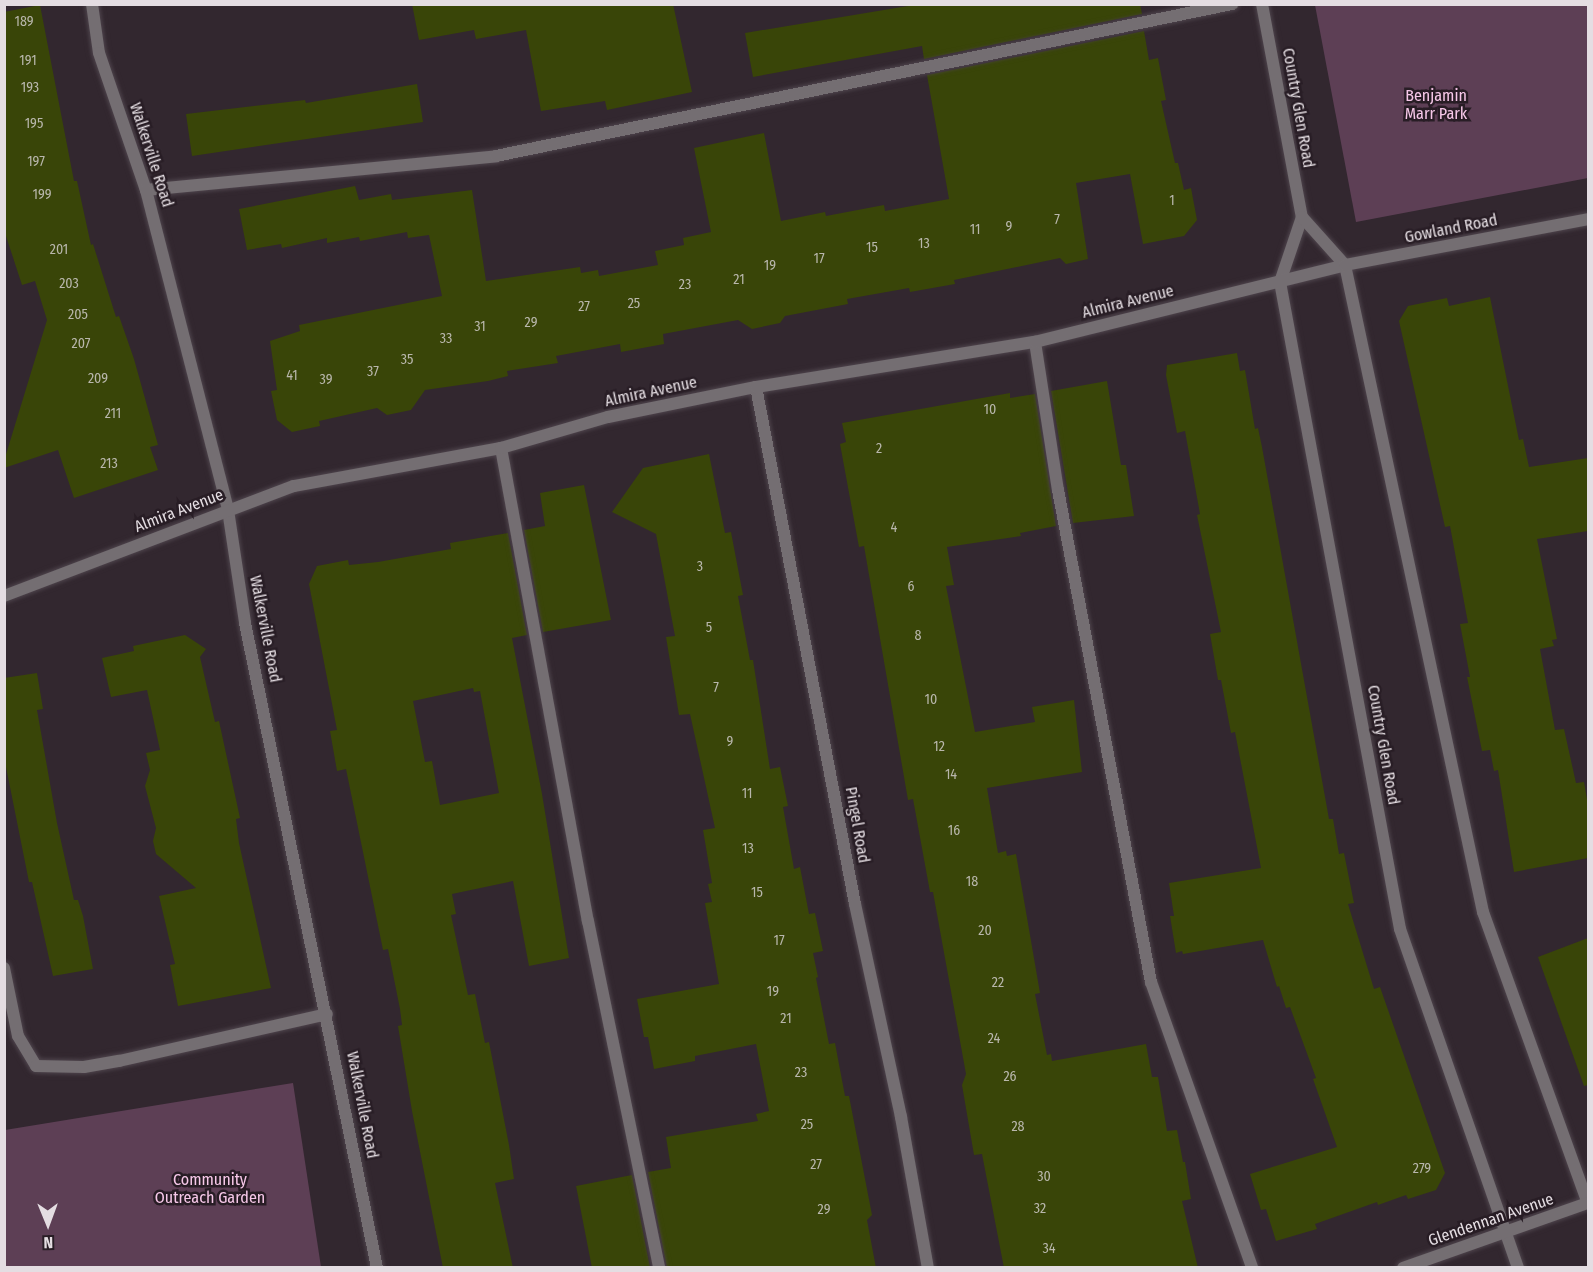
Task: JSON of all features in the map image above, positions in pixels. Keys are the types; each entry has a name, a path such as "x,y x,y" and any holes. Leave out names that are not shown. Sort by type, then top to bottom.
{"street":[{"name":"Walkerville Road","path":"92,4 99,53 146,190 228,510 245,623 327,1014 377,1268"},
{"path":"146,190 496,156 1232,4"},
{"name":"Country Glen Road","path":"1262,4 1302,217 1280,282 1400,929 1518,1268"},
{"path":"1302,217 1346,265 1483,912 1588,1203"},
{"name":"Gowland Road","path":"1319,272 1588,219"},
{"name":"Almira Avenue","path":"4,596 294,486 501,448 608,417 756,387 1035,342 1319,272"},
{"path":"1035,342 1058,489 1151,982 1252,1268"},
{"name":"Pingel Road","path":"756,387 855,904 901,1117 928,1268"},
{"path":"501,448 588,921 659,1268"},
{"path":"4,968 18,1036 36,1066 84,1067 119,1061 327,1014"},
{"name":"Glendennan Avenue","path":"1403,1268 1588,1203"}],"green space":[{"name":"Benjamin Marr Park","path":"1315,5 1588,5 1588,178 1356,222"},
{"name":"Community Outreach Garden","path":"293,1083 321,1267 5,1267 5,1130"}],"building":[{"path":"412,4 673,4 692,92 607,110 605,101 541,111 526,30 476,39 474,30 419,40"},
{"path":"920,4 1140,4 1142,14 924,59 922,46 753,77 745,33"},
{"path":"40,5 74,181 77,181 91,245 93,244 116,317 119,316 134,359 158,445 150,447 158,470 74,498 58,450 4,468 4,461 47,320 35,281 22,285 4,230 4,12"},
{"path":"1144,31 1149,60 1158,58 1166,100 1161,101 1175,163 1178,163 1184,190 1191,188 1197,220 1184,236 1143,244 1130,174 1076,183 1088,259 1066,264 1060,258 954,280 955,284 910,292 909,288 847,299 848,304 785,316 780,323 752,329 738,320 663,334 664,344 621,352 620,344 556,356 558,363 507,371 508,376 425,390 411,410 387,415 377,408 319,421 320,426 292,432 277,420 271,391 277,390 270,341 300,331 299,325 442,296 429,235 408,238 407,232 360,241 359,237 327,243 327,238 282,248 281,244 247,250 239,209 355,186 359,200 391,194 392,200 472,190 486,281 580,267 581,273 598,270 599,276 658,265 655,251 684,245 683,238 711,232 694,148 764,133 781,221 825,212 826,216 884,205 885,211 949,199 927,75"},
{"path":"417,84 423,122 192,156 186,114 305,100 306,103"},
{"path":"1490,297 1519,440 1523,439 1529,467 1588,458 1588,531 1537,539 1557,639 1552,640 1554,646 1540,649 1555,730 1564,729 1576,783 1584,782 1588,805 1588,858 1514,872 1498,770 1494,771 1490,750 1482,751 1467,677 1470,677 1460,624 1468,623 1450,526 1445,527 1399,321 1408,306 1447,298 1449,306"},
{"path":"1237,353 1240,371 1245,370 1255,429 1258,428 1262,447 1329,819 1333,819 1339,854 1344,853 1354,903 1348,904 1374,989 1380,987 1445,1173 1436,1190 1408,1199 1406,1195 1378,1205 1377,1202 1315,1224 1317,1229 1276,1241 1266,1209 1261,1210 1250,1174 1337,1147 1313,1079 1316,1078 1290,1007 1286,1008 1279,986 1277,987 1263,940 1183,954 1182,951 1176,953 1170,916 1174,916 1169,883 1261,868 1235,732 1231,733 1210,634 1221,632 1197,515 1200,514 1185,431 1177,433 1166,375 1167,365"},
{"path":"1107,381 1121,465 1126,465 1134,516 1073,523 1051,391"},
{"path":"1010,393 1010,398 1035,394 1056,526 1020,533 1021,536 947,547 954,585 946,586 975,732 1035,722 1032,707 1074,700 1082,772 987,788 998,853 1006,851 1007,856 1016,854 1040,993 1035,994 1047,1055 1051,1054 1052,1061 1146,1044 1152,1077 1158,1077 1167,1131 1177,1130 1183,1162 1185,1162 1191,1199 1182,1201 1198,1268 1004,1268 982,1154 974,1155 962,1085 966,1074 933,892 930,892 913,799 908,800 864,546 859,547 840,444 846,442 842,423"},
{"path":"709,454 725,533 731,532 743,595 738,596 750,660 753,660 770,769 780,767 788,806 783,807 794,869 800,867 809,914 815,913 823,951 813,953 818,977 816,978 829,1044 835,1043 845,1096 849,1096 872,1215 867,1220 876,1268 667,1268 648,1172 671,1168 666,1137 758,1121 756,1114 769,1111 756,1044 695,1056 695,1061 654,1069 648,1037 644,1037 637,999 719,984 705,903 712,902 708,884 712,883 703,830 715,828 690,714 679,715 666,637 675,636 656,534 612,512 643,468"},
{"path":"584,485 611,620 543,632 524,530 545,526 540,493"},
{"path":"508,533 527,635 512,638 542,794 569,958 529,966 513,881 452,894 456,914 451,915 468,995 475,994 485,1043 489,1042 509,1145 514,1179 495,1183 513,1268 443,1268 412,1111 398,1026 402,1025 400,1009 388,949 383,950 346,769 337,771 330,731 337,730 309,584 317,566 348,560 349,565 378,562 451,549 450,543","holes":["473,688 474,692 480,691 499,793 440,805 432,761 425,762 413,701"]},
{"path":"185,635 206,649 200,657 215,722 219,721 240,818 236,819 239,843 271,988 178,1006 170,965 175,964 159,896 196,888 156,854 153,841 156,828 145,786 150,770 146,753 160,750 147,690 111,697 102,658 134,651 133,646"},
{"path":"37,673 43,709 37,710 57,823 74,900 78,900 83,916 93,969 53,976 32,882 29,882 4,757 4,678"},
{"path":"1588,938 1588,1085 1584,1086 1538,957"},
{"path":"632,1175 650,1268 592,1268 576,1186"}]}
